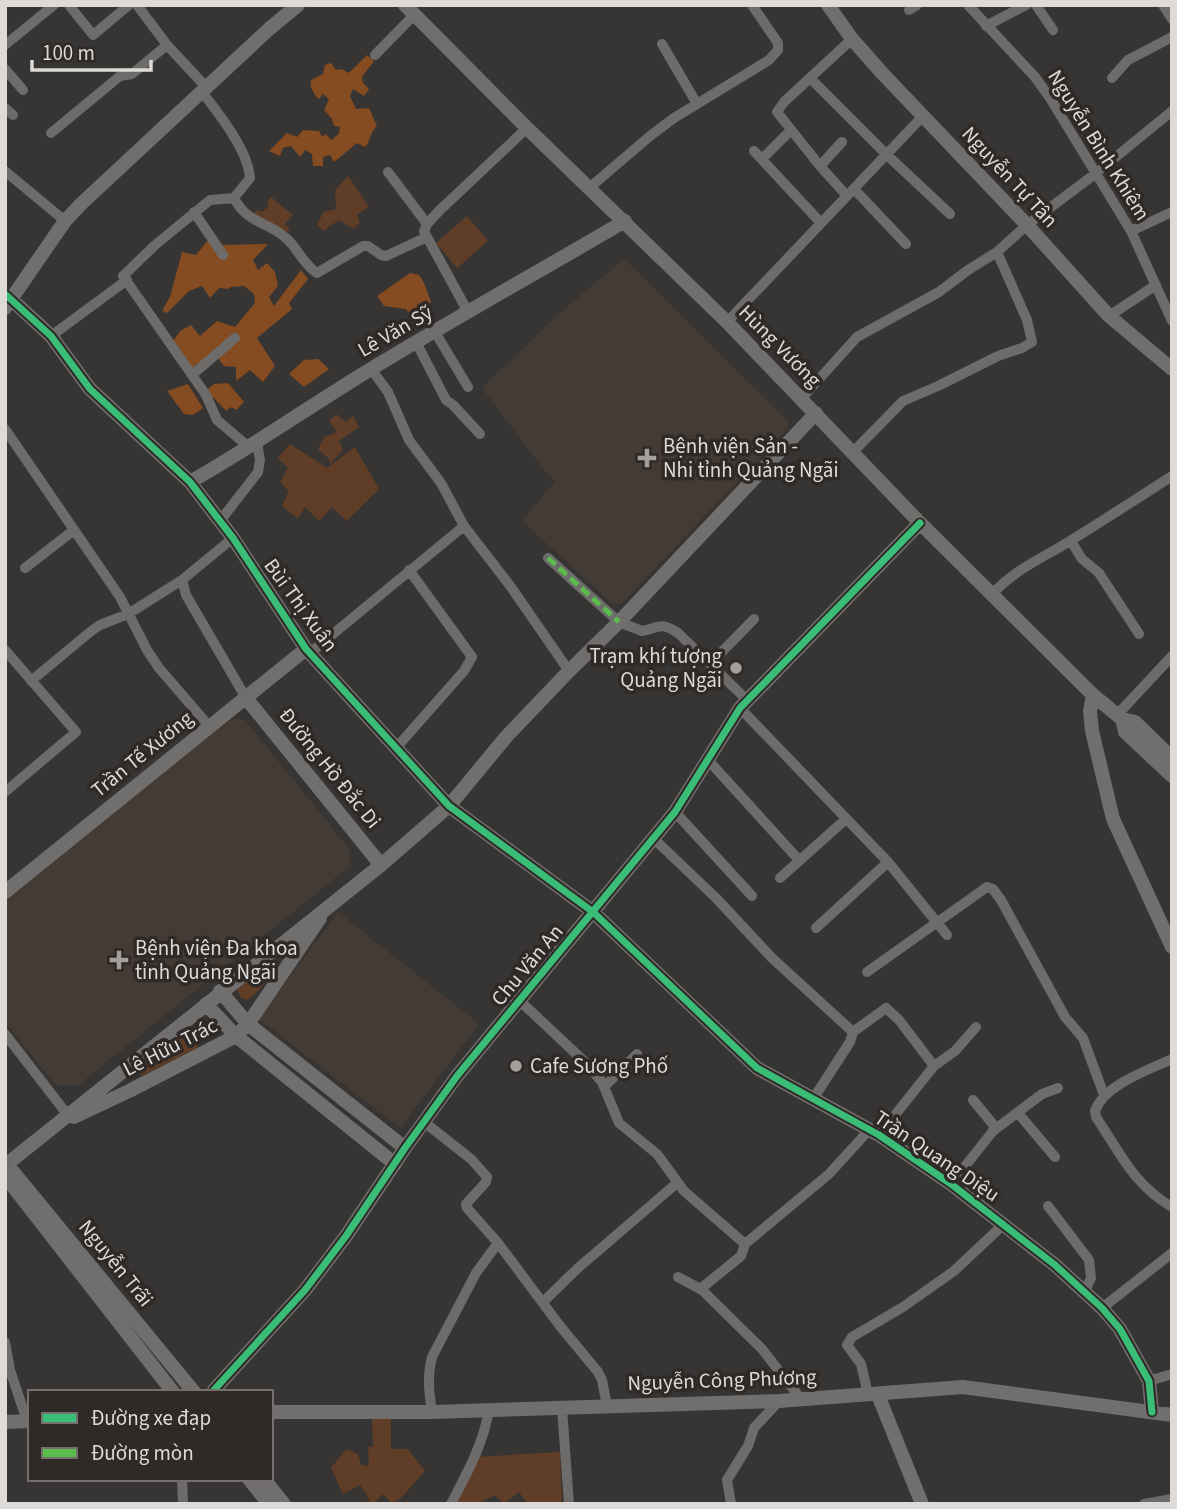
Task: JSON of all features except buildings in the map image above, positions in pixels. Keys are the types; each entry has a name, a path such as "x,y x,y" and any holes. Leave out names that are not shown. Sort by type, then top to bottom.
{"street":[{"path":"5,45 54,5"},
{"path":"69,5 93,35 129,5"},
{"path":"137,5 204,90 232,134 248,166 250,178 234,198 210,200 194,212 124,273 206,395 217,420 253,446 260,460 258,472 220,521"},
{"path":"7,300 65,221 269,29 298,5"},
{"path":"588,189 650,136 769,60 778,50 778,43 752,5"},
{"name":"Nguyễn Tự Tân","path":"828,5 852,39 1109,316 1172,369"},
{"name":"Nguyễn Bình Khiêm","path":"968,5 1035,77 1131,231 1172,321"},
{"path":"986,26 1026,5"},
{"path":"1036,5 1053,30"},
{"path":"1163,5 1172,19"},
{"path":"375,55 410,10"},
{"name":"Hùng Vương","path":"410,10 588,189 625,221 727,322 920,523 1093,695 1119,717 1135,722 1172,758"},
{"path":"1112,78 1128,60 1172,37"},
{"path":"852,39 777,110 778,116 820,166 906,244"},
{"path":"662,44 697,104"},
{"path":"51,133 120,76 132,74 167,45"},
{"path":"5,69 23,90"},
{"path":"811,79 950,214"},
{"path":"802,398 857,337 930,297 997,252 1027,225 1172,111"},
{"path":"727,322 923,116"},
{"path":"468,312 424,231 427,224 527,128"},
{"path":"790,131 758,155 821,223"},
{"path":"820,166 842,142"},
{"path":"5,171 65,221"},
{"path":"388,172 427,224"},
{"path":"234,198 250,218 286,237 317,273 363,246 386,256 427,237"},
{"path":"194,212 223,255"},
{"path":"1131,231 1172,212"},
{"name":"Lê Văn Sỹ","path":"190,482 253,446 310,406 416,342 625,221"},
{"path":"853,452 903,401 1032,342 1027,320 997,252"},
{"path":"51,336 127,281"},
{"path":"1109,316 1156,285"},
{"name":"Bùi Thị Xuân","path":"7,300 51,336 90,389 190,482 233,538 308,651 449,806 593,912"},
{"path":"435,332 468,387"},
{"path":"192,375 236,338"},
{"path":"416,342 446,400 480,434"},
{"path":"372,369 388,392 410,440 441,483 464,526 511,587 569,671"},
{"name":"Lê Hữu Trác","path":"6,1167 220,991 381,865 449,806 506,737 619,622 816,413"},
{"path":"5,429 113,586 159,668 209,726"},
{"path":"993,593 1023,566 1071,541 1172,476"},
{"name":"Chu Văn An","path":"217,1390 305,1290 346,1236 457,1076 675,812 743,704 920,523"},
{"path":"308,651 464,526"},
{"path":"25,568 74,530"},
{"path":"31,681 100,625 128,614 182,580 233,538"},
{"path":"1071,541 1082,559 1099,573 1139,634"},
{"path":"548,558 619,622 642,631 658,625 669,627 711,663 743,704 888,862 947,935"},
{"path":"397,748 464,671 472,657 409,570"},
{"path":"182,580 186,595 246,698"},
{"path":"711,663 754,619"},
{"path":"5,650 76,732 5,792"},
{"name":"Trần Tế Xương","path":"5,892 209,726 308,651"},
{"path":"1119,717 1172,656"},
{"path":"1093,695 1090,711 1092,731 1113,819 1172,947"},
{"name":"Đường Hồ Đắc Di","path":"246,698 381,865"},
{"name":"Hùng Vương","path":"1119,717 1125,732 1172,776"},
{"path":"708,760 799,860"},
{"path":"675,812 752,896"},
{"path":"779,878 846,819"},
{"path":"653,838 716,898 780,965 853,1032"},
{"path":"816,928 888,862"},
{"path":"867,972 987,887 993,889 1065,1017 1083,1038 1104,1095"},
{"name":"Lê Hữu Trác","path":"54,1126 236,1037 248,1024 329,905"},
{"name":"Trần Quang Diệu","path":"593,912 757,1068 874,1133 951,1184 1055,1265 1102,1308 1120,1329 1149,1381 1152,1412"},
{"path":"220,991 248,1024 405,1148"},
{"path":"520,1001 586,1063 604,1087 620,1123 657,1154 677,1183 745,1244"},
{"path":"206,1004 236,1037 396,1164"},
{"path":"813,1099 850,1042 853,1032 886,1008 899,1020 934,1066"},
{"path":"702,1290 741,1256 745,1244 874,1133 934,1066 955,1051 976,1027"},
{"path":"5,1034 68,1114"},
{"path":"604,1087 637,1054"},
{"path":"1172,1059 1104,1095 1095,1111 1096,1117 1137,1181 1150,1194 1172,1207"},
{"path":"118,1076 129,1091"},
{"path":"951,1184 996,1128 1042,1094 1058,1088"},
{"path":"973,1100 996,1128"},
{"path":"1018,1113 1055,1157"},
{"path":"424,1122 471,1159 487,1177 486,1182 466,1204 467,1208 498,1243 598,1372 607,1406"},
{"name":"Nguyễn Trãi","path":"6,1167 172,1390"},
{"name":"Nguyễn Trãi","path":"6,1167 193,1390"},
{"path":"543,1303 578,1268 677,1183"},
{"path":"1048,1206 1089,1261 1091,1278 1084,1293"},
{"path":"922,1504 861,1364 847,1345 852,1337 903,1307 954,1271 1004,1224"},
{"path":"432,1412 428,1370 432,1357 476,1273 498,1243"},
{"path":"1102,1308 1172,1253"},
{"path":"678,1277 702,1290 762,1349 801,1399"},
{"path":"5,1342 10,1370 28,1421 5,1422"},
{"path":"1149,1381 1172,1374"},
{"name":"Nguyễn Công Phương","path":"273,1412 432,1412 779,1401 962,1387 1172,1415"},
{"path":"731,1504 727,1480 748,1446 754,1428 779,1401"},
{"path":"562,1408 569,1504"},
{"path":"450,1504 478,1453 489,1410"},
{"path":"182,1481 183,1504"},
{"path":"251,1481 269,1504"},
{"path":"266,1481 284,1504"},
{"path":"1144,1504 1172,1499"}],"shaded area":[{"path":"367,55 374,61 362,77 363,83 369,89 364,96 353,89 350,96 356,109 369,108 377,126 365,147 357,143 334,162 330,155 323,157 323,166 313,166 312,154 305,150 300,157 291,146 283,148 280,156 269,151 287,133 297,137 303,130 319,131 322,137 326,134 331,140 339,134 340,127 334,126 324,110 329,99 323,94 319,99 317,97 311,88 311,80 323,74 325,65 331,63 336,70 342,69 349,73"},
{"path":"348,176 369,207 357,215 360,222 354,229 339,220 323,231 317,224 324,212 336,209 335,190"},
{"path":"271,197 293,215 285,224 290,230 283,235 249,219 257,210 262,212 269,206 267,202"},
{"path":"467,216 488,241 457,268 436,243"},
{"path":"210,238 220,245 268,244 253,260 258,270 267,263 275,272 278,286 269,297 274,306 301,270 308,279 289,303 292,309 257,338 275,366 263,382 250,370 236,381 236,367 224,366 218,358 202,369 197,364 189,371 169,347 180,331 191,325 200,336 217,321 235,327 255,303 254,294 244,286 219,288 210,298 202,286 189,291 167,313 162,311 170,297 182,252 196,255"},
{"name":"Bệnh viện Sản - Nhi tỉnh Quảng Ngãi","path":"624,259 788,421 788,428 623,602 614,605 522,521 555,481 482,388 563,310"},
{"path":"410,273 419,275 431,302 411,316 406,309 384,306 377,296"},
{"path":"318,359 329,369 304,387 289,374 304,360"},
{"path":"228,383 244,402 236,410 231,407 226,411 213,397 207,402 203,393 214,384"},
{"path":"188,384 203,408 193,415 184,414 167,391"},
{"path":"336,414 346,422 353,416 359,427 339,441 343,450 330,464 329,459 318,449 324,437 337,432 329,421"},
{"path":"290,444 327,468 355,447 379,489 347,521 332,507 319,521 305,507 298,519 282,506 289,491 280,482 288,468 278,458"},
{"name":"Bệnh viện Đa khoa tỉnh Quảng Ngãi","path":"231,719 245,720 350,850 350,866 77,1086 56,1085 5,1022 5,899"},
{"path":"338,912 479,1024 400,1128 259,1019"},
{"path":"270,960 276,967 263,985 247,1000 241,998 236,987"},
{"path":"185,1029 198,1039 197,1048 143,1075 136,1074 135,1067"},
{"path":"372,1417 391,1418 391,1449 408,1449 425,1471 402,1497 392,1504 383,1494 373,1504 364,1504 370,1500 360,1485 343,1494 331,1468 346,1449 358,1454 361,1465 369,1466 368,1447 373,1447"},
{"path":"560,1452 562,1504 528,1504 519,1492 504,1504 495,1495 477,1504 450,1504 475,1457"}],"marked path":[{"path":"548,558 619,622"}],"cycle path":[{"path":"5,294 51,336 90,389 190,482 233,538 306,649 449,806 593,912 757,1068 879,1135 951,1184 1055,1265 1102,1308 1120,1329 1149,1381 1152,1412"},
{"path":"214,1390 305,1290 346,1236 457,1076 675,812 740,708 920,523"}],"place":[{"name":"Bệnh viện Sản - Nhi tỉnh Quảng Ngãi","path":"647,458"},
{"name":"Trạm khí tượng Quảng Ngãi","path":"736,668"},
{"name":"Bệnh viện Đa khoa tỉnh Quảng Ngãi","path":"119,960"},
{"name":"Cafe Sương Phố","path":"516,1066"}]}
